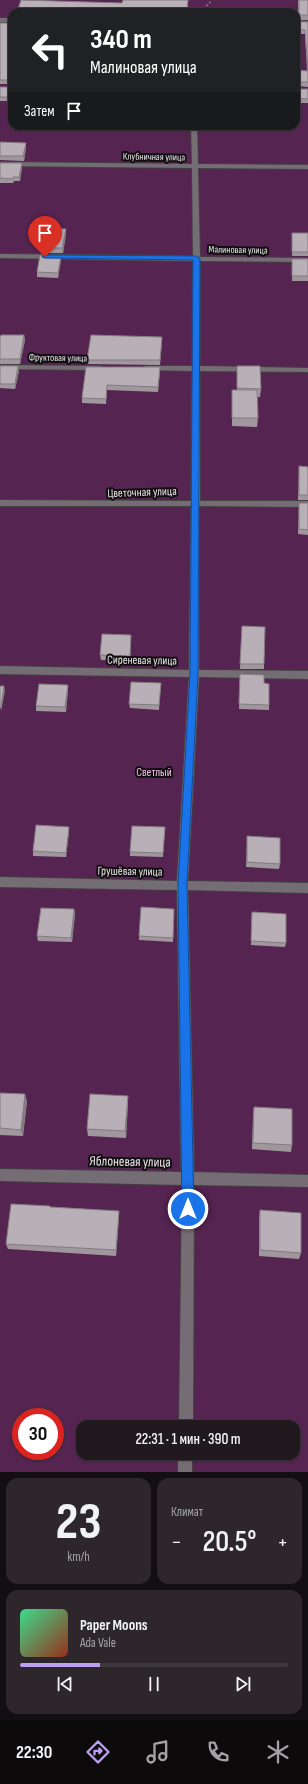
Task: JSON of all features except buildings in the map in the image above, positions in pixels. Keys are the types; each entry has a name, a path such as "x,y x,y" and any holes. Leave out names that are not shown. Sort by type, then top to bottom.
{"street":[{"path":"186,1420 188,1178 182,884 194,674 196,258 194,130"},
{"name":"Клубничная улица","path":"0,164 308,168"},
{"name":"Малиновая улица","path":"0,256 308,260"},
{"name":"Фруктовая улица","path":"0,367 109,368"},
{"path":"140,368 308,370"},
{"name":"Цветочная улица","path":"0,504 110,505 194,502 308,504"},
{"name":"Сиреневая улица","path":"0,670 308,675"},
{"name":"Грушёвая улица","path":"0,882 182,884 308,888"},
{"name":"Яблоневая улица","path":"0,1175 308,1181"},
{"path":"185,1460 185,1472"}],"path":[{"path":"205,8 212,0"}],"green space":[{"name":"Светлый","path":"0,0 308,0 308,1472 0,1472"}],"route":[{"path":"45,257 196,258 194,674 182,884 188,1209"}]}
